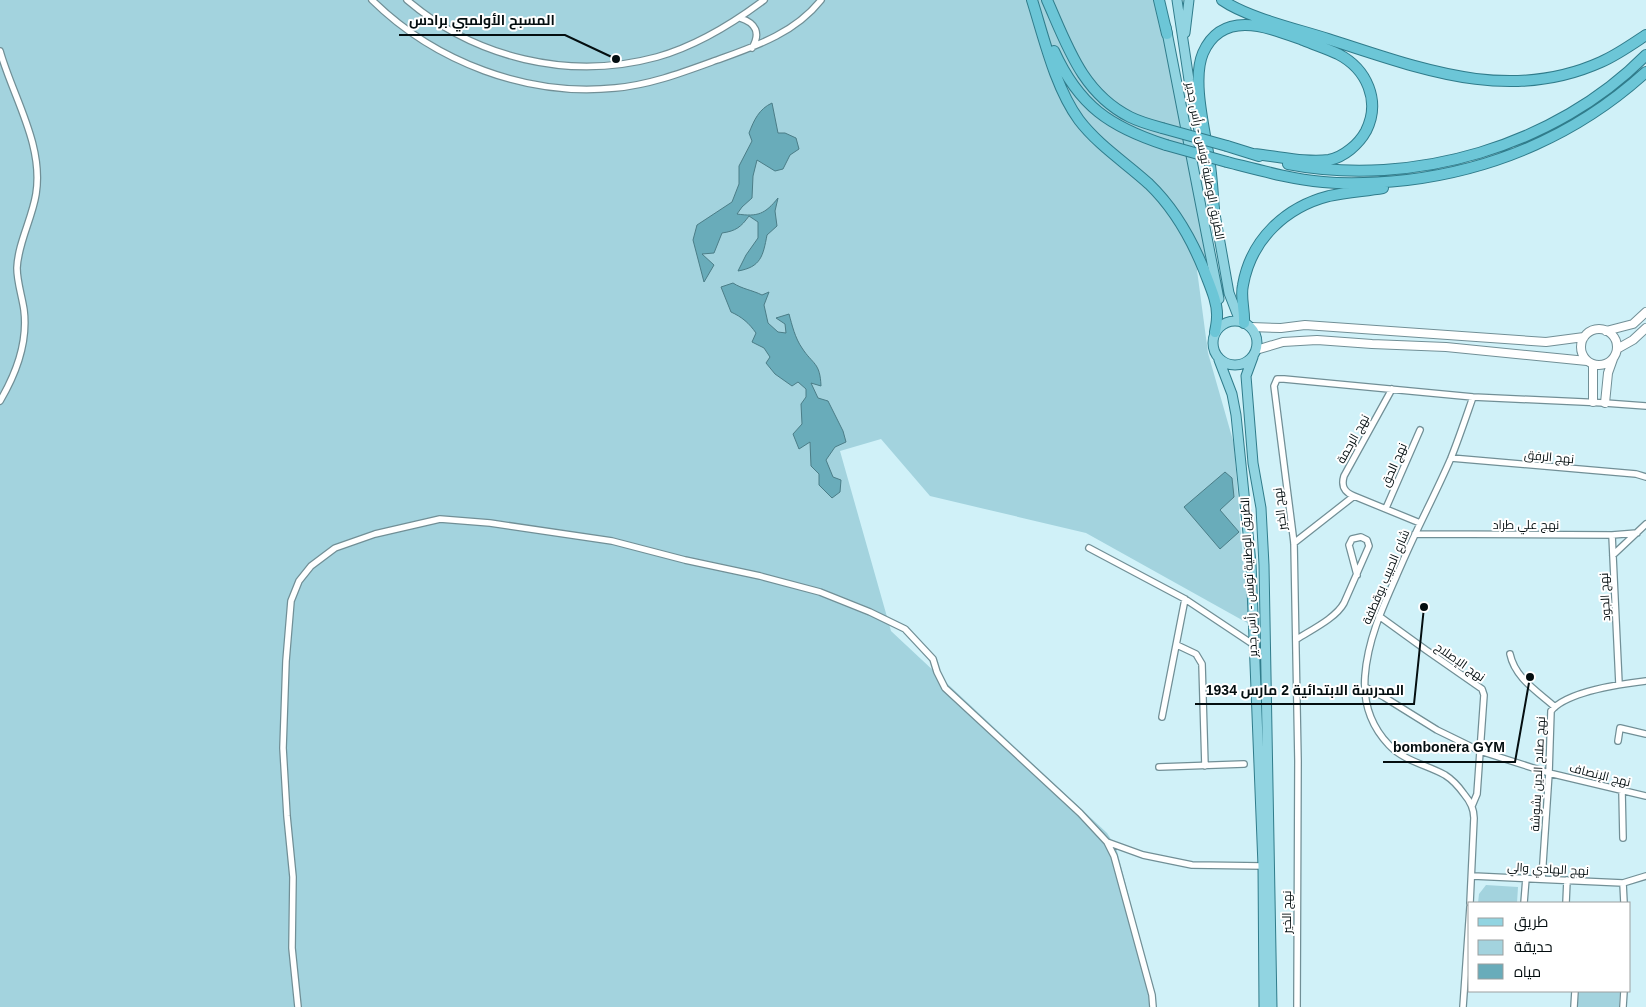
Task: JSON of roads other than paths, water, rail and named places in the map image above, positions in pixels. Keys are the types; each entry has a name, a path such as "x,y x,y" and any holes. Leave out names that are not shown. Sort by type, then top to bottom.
{"highway":[{"path":"1032,0 1058,60 1078,93 1096,110 1134,134 1226,162 1276,174 1324,182 1371,183 1428,178"},
{"path":"1032,0 1057,75 1067,100 1079,120 1160,196 1185,231 1199,259 1211,290 1218,316 1218,329"},
{"path":"1047,0 1072,56 1092,89 1127,116 1276,162 1307,168 1362,171 1398,169 1465,157 1502,146 1549,124 1601,93 1646,54"},
{"path":"1053,0 1081,61 1096,84 1115,101 1162,128"},
{"path":"1160,0 1167,34"},
{"path":"1222,0 1256,16 1419,68 1483,81 1525,80 1574,72 1614,56 1646,35"},
{"path":"1214,210 1210,166 1202,115 1199,71 1203,53 1217,35 1230,27 1240,25 1278,30 1340,55 1352,63 1366,80 1373,107 1369,125 1359,141 1346,153 1330,160 1315,161 1253,154"},
{"path":"1245,324 1242,294 1248,265 1259,243 1269,230 1295,210 1320,199 1479,167 1537,145 1607,105 1646,72"}],"main road":[{"name":"الطريق الوطنية تونس - رأس جدير","path":"1177,0 1189,80 1229,293 1245,324"},
{"path":"1184,40 1189,0"},
{"name":"الطريق الوطنية تونس - رأس جدير","path":"1167,34 1222,315 1218,329"},
{"path":"1230,321 1245,324 1257,340 1254,353 1249,361 1239,365 1228,365 1219,360 1212,347 1218,329 1230,321"},
{"name":"الطريق الوطنية تونس - رأس جدير","path":"1254,353 1246,376 1254,463 1261,508 1264,565 1272,1007"},
{"name":"الطريق الوطنية تونس - رأس جدير","path":"1219,360 1232,394 1236,414 1250,553 1263,866 1264,1007"}],"street":[{"path":"372,0 406,28 436,48 491,72 530,85 574,90 617,88 668,78 752,48 796,25 821,0"},
{"path":"407,0 442,27 501,53 540,63 576,66 604,66 629,63 658,56 700,40 740,18 764,0"},
{"path":"740,18 753,24 757,30 757,37 752,48"},
{"path":"0,51 10,84 32,139 37,174 36,194 17,269 24,310 23,343 9,386 0,401"},
{"path":"1606,331 1633,324 1646,312"},
{"path":"1245,324 1281,328 1305,325 1546,342 1584,337 1592,331 1601,329 1613,336 1617,350"},
{"path":"1605,403 1608,373 1617,350 1633,340 1646,328"},
{"path":"1584,337 1581,349 1590,363 1593,402"},
{"path":"1254,353 1283,342 1317,340 1446,347 1604,365 1613,359"},
{"name":"نهج الخير","path":"1297,1007 1297,639 1294,543 1274,386 1276,381 1284,379 1473,397 1646,406"},
{"name":"نهج الرحمة","path":"1354,496 1347,493 1343,488 1342,481 1392,389"},
{"name":"شارع الحبيب بوقطفة","path":"1472,806 1460,788 1446,776 1409,759 1389,745 1380,734 1369,713 1366,705 1365,687 1368,655 1379,616 1450,458 1473,397"},
{"name":"نهج الحق","path":"1386,508 1420,430"},
{"name":"نهج الرفق","path":"1450,458 1636,474 1646,477"},
{"path":"1294,543 1354,496 1420,523"},
{"path":"298,1007 292,948 293,877 283,748 286,661 291,601 298,581 311,566 335,548 375,534 440,519 490,523 612,541 685,560 760,576 820,592 905,629 933,659 945,688 1080,814 1107,842 1114,856 1152,995 1153,1007"},
{"name":"نهج الجود","path":"1619,684 1613,555 1646,524"},
{"name":"نهج علي طراد","path":"1415,534 1612,535 1637,533"},
{"path":"1612,535 1613,555"},
{"path":"1297,639 1340,610 1344,603 1356,575 1369,544 1366,539 1360,537 1352,540 1349,545 1356,575"},
{"path":"1089,548 1185,599 1254,645"},
{"path":"1162,718 1185,599"},
{"name":"نهج الإصلاح","path":"1379,616 1482,689 1484,695 1477,794 1472,806"},
{"path":"1177,645 1196,654 1202,664 1205,766"},
{"path":"1510,654 1513,666 1518,674 1555,707"},
{"name":"نهج صلاح الدين بشوشة","path":"1542,878 1551,711 1568,698 1619,684 1646,681"},
{"name":"نهج الإنصاف","path":"1365,687 1437,730 1480,751 1549,773 1646,796"},
{"path":"1618,741 1620,728 1646,734"},
{"path":"1158,767 1244,764"},
{"path":"1622,791 1623,838"},
{"path":"1470,902 1474,818 1472,806"},
{"path":"1107,842 1143,855 1192,865 1263,866"},
{"name":"نهج الهادي والي","path":"1472,876 1623,883 1646,876"},
{"path":"1524,902 1526,878"},
{"path":"1566,902 1567,880"},
{"path":"1623,883 1624,902"},
{"path":"1463,1007 1467,985 1468,961"},
{"path":"1574,1007 1575,992"},
{"path":"1623,1007 1624,992"}],"water":[{"path":"772,103 778,133 785,133 796,138 799,149 790,155 783,169 775,171 757,160 753,176 752,198 737,214 750,215 760,213 769,208 778,198 775,211 777,226 767,235 760,259 752,267 738,271 758,238 758,222 749,216 738,228 722,233 714,253 702,254 714,265 704,282 693,240 697,225 732,202 739,184 739,166 752,141 749,133 751,128 760,112"},
{"path":"733,283 762,295 769,292 764,305 768,323 778,332 786,333 785,324 776,318 789,314 800,344 819,372 821,386 811,383 818,398 828,401 843,431 846,442 835,447 826,460 833,477 841,480 840,492 832,498 819,485 819,474 811,466 810,442 799,449 793,434 802,424 801,404 806,397 806,389 798,382 792,386 775,374 766,363 770,357 764,348 752,342 756,333 751,326 731,312 721,287"},
{"path":"1225,472 1232,478 1234,497 1220,510 1239,532 1220,549 1184,507"}],"place":[{"name":"المسبح الأولمبي برادس","path":"616,59"},
{"name":"المدرسة الابتدائية 2 مارس 1934","path":"1424,607"},
{"name":"bombonera GYM","path":"1530,677"}]}
